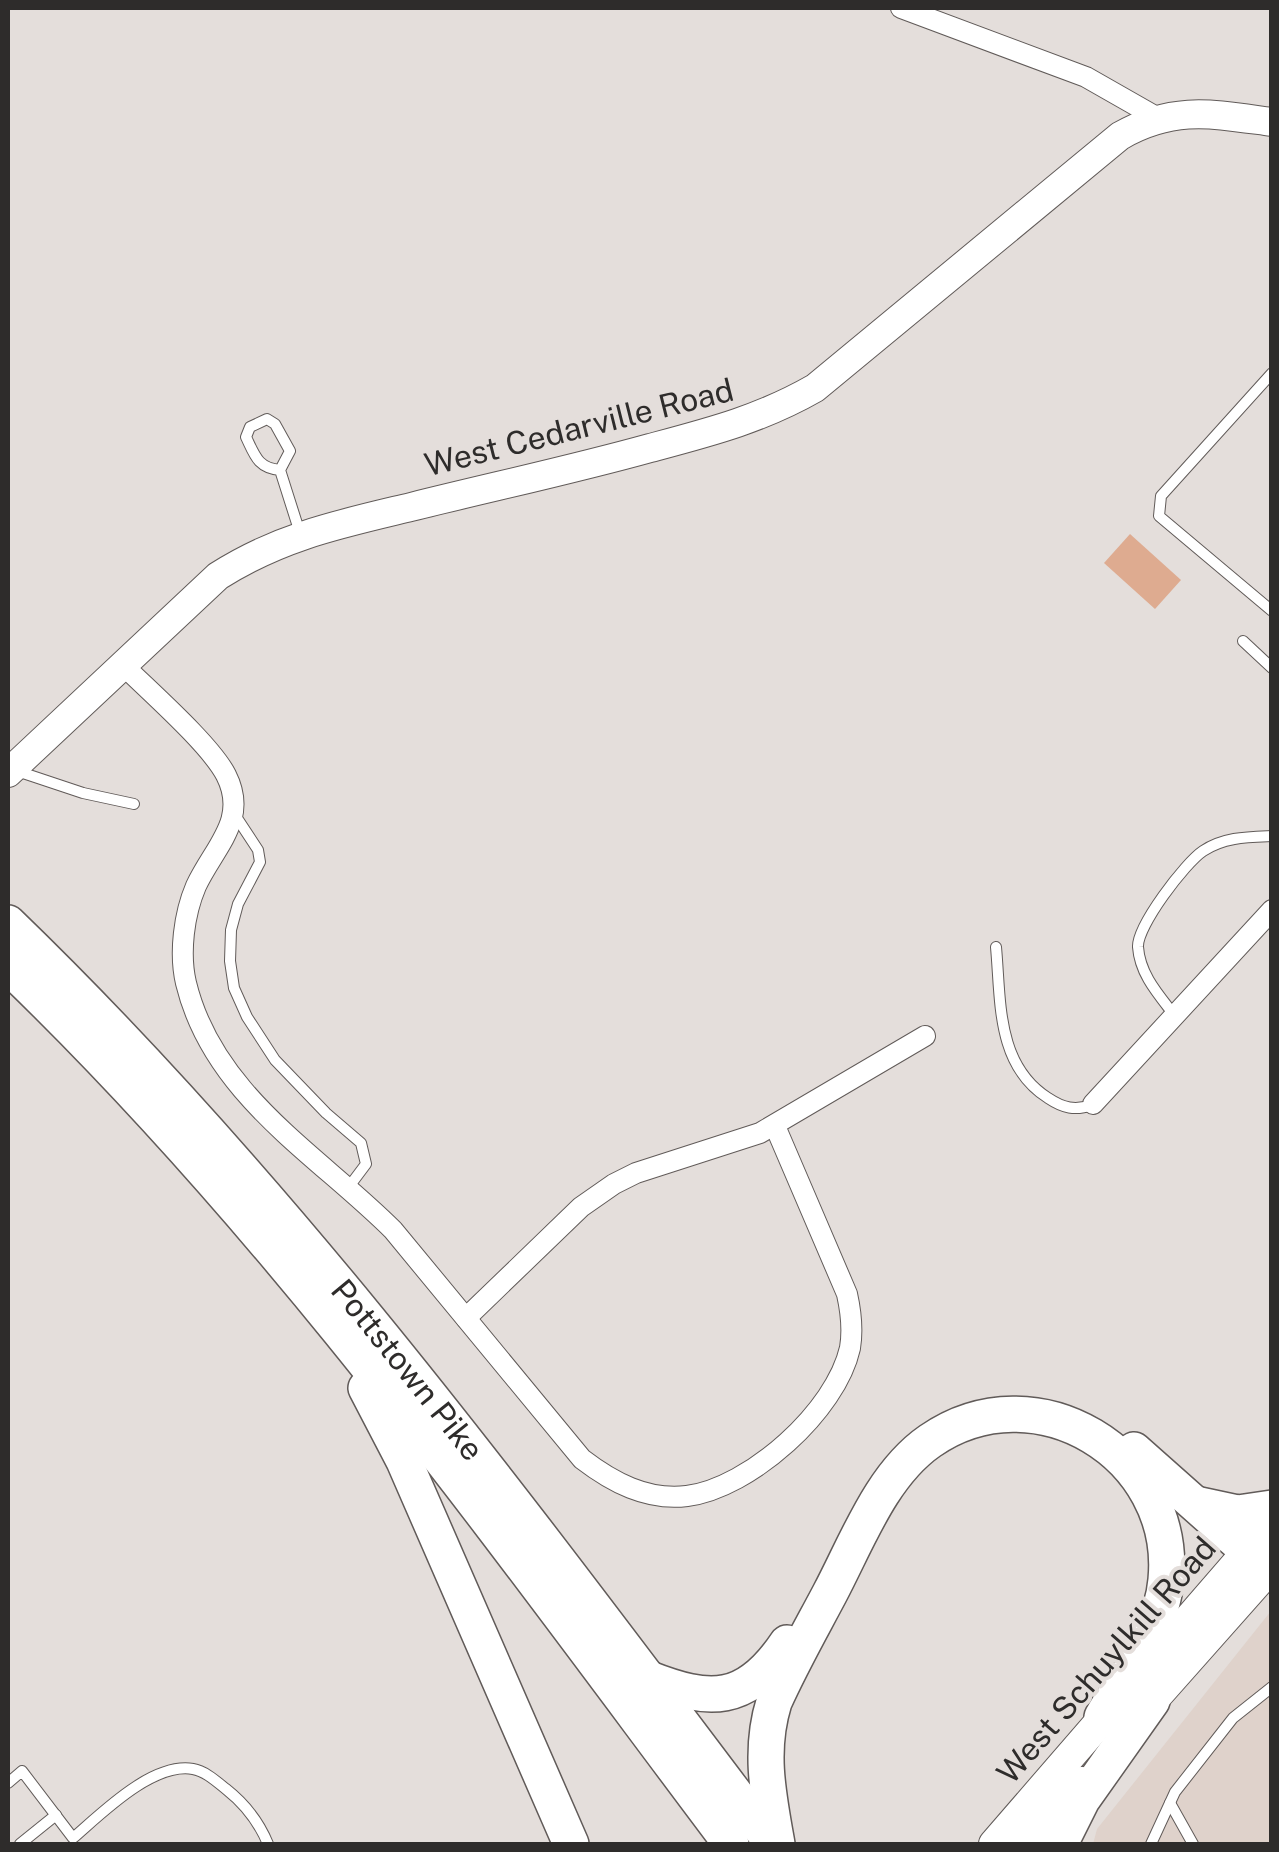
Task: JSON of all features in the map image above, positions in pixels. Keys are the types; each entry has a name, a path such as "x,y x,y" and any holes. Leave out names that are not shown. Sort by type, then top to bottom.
{"highway":[{"name":"Pottstown Pike","path":"8,923 149,1066 330,1270 433,1397 775,1844"},
{"name":"Pottstown Pike","path":"8,966 122,1080 329,1316 419,1429 730,1844"},
{"path":"329,1316 404,1461 571,1844"},
{"path":"647,1678 699,1695 719,1695 736,1692 762,1675 786,1645 883,1468 924,1428 967,1407 1033,1400 1090,1416 1262,1562"},
{"path":"775,1844 764,1763 774,1702 888,1486 920,1448 951,1428 1007,1413 1056,1418 1104,1443 1132,1470 1147,1492 1162,1530 1166,1583 1162,1605 1102,1717"},
{"path":"1195,1504 1238,1512 1272,1508"},
{"path":"1060,1844 1082,1800 1152,1701"}],"main road":[{"name":"West Schuylkill Road","path":"1029,1844 1152,1701 1262,1562 1272,1522"},
{"name":"West Schuylkill Road","path":"994,1844 1102,1717 1262,1562"}],"street":[{"path":"901,8 1086,78 1158,118 1201,112 1272,122"},
{"name":"West Cedarville Road","path":"10,771 218,576 252,554 300,534 576,468 745,422 778,409 815,388 1120,136 1158,118"},
{"path":"122,664 226,773 232,791 235,816 196,886 183,955 185,981 197,1018 236,1084 297,1147 393,1230 582,1459 622,1487 664,1496 688,1496 723,1487 782,1448 823,1400 847,1355 851,1334 847,1294 775,1126"},
{"path":"1094,1104 1272,910"},
{"path":"466,1318 581,1206 614,1184 775,1126 925,1036"}],"lane":[{"path":"1272,373 1161,496 1159,516 1272,611"},
{"path":"280,470 266,469 257,462 246,437 250,426 267,419 276,424 290,451 280,470 300,534"},
{"path":"1243,641 1272,668"},
{"path":"10,771 134,804"},
{"path":"235,816 258,850 260,862 238,904 231,930 234,988 274,1060 362,1143 366,1164 348,1188"},
{"path":"1176,1016 1146,977 1138,944 1150,913 1202,852 1231,838 1272,836"},
{"path":"996,947 1004,1036 1010,1055 1028,1083 1049,1099 1079,1110 1094,1104"},
{"path":"1151,1844 1175,1792 1233,1718 1272,1687"},
{"path":"8,1783 22,1771 75,1841 130,1790 176,1770 193,1769 210,1776 244,1803 268,1844"},
{"path":"1170,1803 1193,1844"},
{"path":"20,1844 56,1815"}],"shaded area":[{"path":"1130,534 1181,580 1155,609 1104,563"},
{"path":"1271,1611 1271,1844 1093,1844 1097,1829"}]}
